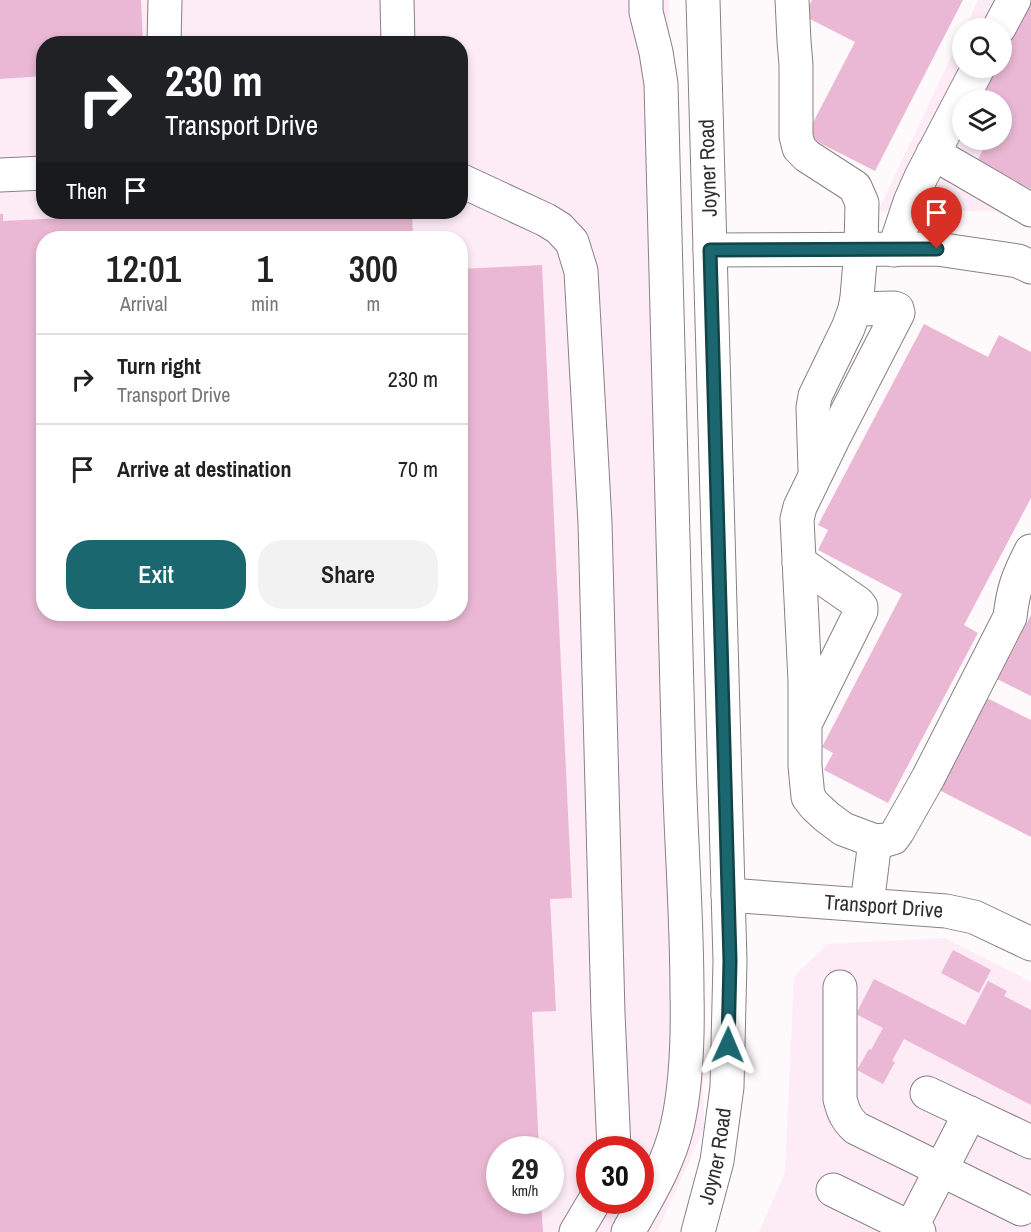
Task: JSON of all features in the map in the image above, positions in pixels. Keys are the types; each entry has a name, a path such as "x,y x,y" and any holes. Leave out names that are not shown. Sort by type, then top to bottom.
{"street":[{"path":"164,36 165,0"},
{"path":"397,0 398,36"},
{"path":"628,1232 664,1167 677,1127 683,1090 688,1027 670,491 661,84 646,12 646,0"},
{"name":"Joyner Road","path":"698,1232 717,1161 727,1087 730,961 703,0"},
{"path":"792,0 796,65 796,136 799,148 807,156 855,187 862,203 861,249 855,309 815,396 813,408 815,475"},
{"path":"1004,18 1014,0"},
{"path":"894,250 921,177 973,78"},
{"path":"933,153 1031,210"},
{"path":"0,175 36,173"},
{"path":"468,184 559,228 572,242 581,271 595,535 613,1136"},
{"path":"710,250 937,249 1018,261 1031,267"},
{"path":"855,309 894,308 898,313 815,475 797,519 804,658 805,766 808,796 815,806 843,829 876,841 893,838 928,778 1010,618 1012,595 1031,551"},
{"path":"799,562 861,607 805,725"},
{"path":"867,904 876,841"},
{"name":"Transport Drive","path":"728,895 946,911 975,917 1031,944"},
{"path":"840,987 840,1099 847,1120 856,1128 1021,1209"},
{"path":"927,1093 1031,1142"},
{"path":"833,1190 913,1230 970,1113"},
{"path":"576,1232 586,1214"}],"shaded area":[{"path":"0,0 669,0 675,322 704,1128 657,1232 0,1232"},
{"path":"978,0 1031,0 1031,228 994,211 878,211 952,55 952,78 1012,78 1012,18 970,18"},
{"path":"945,938 1031,982 1031,1232 759,1232 785,1173 794,976 828,944"}],"building":[{"path":"0,0 141,0 143,36 36,36 36,77 0,79"},
{"path":"812,0 963,0 875,171 806,136 855,42 804,16"},
{"path":"1031,0 1031,189 977,161 983,150 1012,150 1012,90 981,90 988,78 1012,78 1012,32"},
{"path":"0,214 3,214 3,221 43,219 412,219 413,231 36,231 36,621 468,621 468,269 542,265 572,898 550,899 556,1011 532,1012 538,1136 486,1136 486,1214 542,1214 543,1232 0,1232"},
{"path":"924,324 988,357 999,335 1031,352 1031,498 964,625 978,633 888,803 824,770 833,753 822,747 902,594 818,550 828,530 818,525"},
{"path":"1031,615 1031,696 997,679"},
{"path":"987,698 1031,720 1031,837 939,790"},
{"path":"953,950 991,970 979,993 941,973"},
{"path":"874,979 965,1025 988,981 1007,991 1004,996 1031,1010 1031,1105 904,1039 883,1084 857,1070 883,1028 856,1014"}],"route":[{"path":"728,1045 730,961 710,250 937,249"}]}
